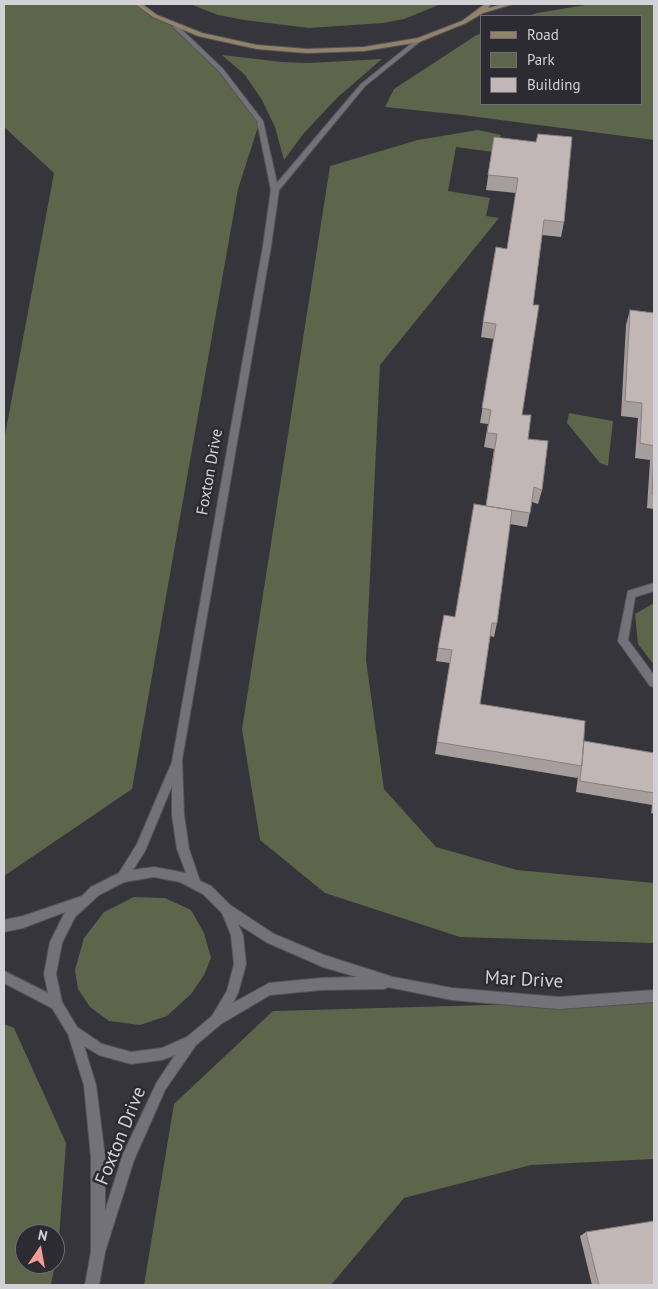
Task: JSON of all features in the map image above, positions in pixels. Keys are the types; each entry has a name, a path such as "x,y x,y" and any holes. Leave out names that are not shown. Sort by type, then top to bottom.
{"main road":[{"path":"138,4 155,16 200,35 239,43 307,51 364,49 419,40 464,22 488,4"},
{"path":"481,11 510,4"}],"street":[{"name":"Foxton Drive","path":"175,26 221,70 260,121 275,190 268,246 177,760 178,814 183,849 196,884"},
{"path":"275,190 363,85 419,40"},
{"path":"654,587 631,594 623,641 654,683"},
{"name":"Foxton Drive","path":"123,877 141,847 177,760"},
{"name":"Foxton Drive","path":"92,1285 98,1252 128,1159 161,1086 192,1041 216,1020 232,993 240,964 237,935 226,909 206,890 182,877 154,872 123,877 95,891 71,914 56,942 50,974 56,1004 73,1031 90,1085 98,1157 98,1252"},
{"path":"4,926 23,922 85,900"},
{"name":"Mar Drive","path":"226,909 279,942 323,961 393,983 452,994 560,1002 654,996"},
{"path":"4,977 56,1004"},
{"name":"Mar Drive","path":"216,1020 269,989 321,984 393,983"},
{"name":"Foxton Drive","path":"73,1031 99,1050 131,1058 162,1054 192,1041"}],"green space":[{"path":"4,4 138,4 155,16 175,26 221,70 260,121 238,189 132,789 4,876 4,440 54,173 4,127"},
{"path":"190,4 441,4 404,19 383,23 309,28 218,15"},
{"path":"591,4 654,4 654,140 385,107 394,89 480,34 480,105 643,105 643,15 531,15"},
{"path":"222,55 309,63 382,59 337,98 304,133 284,160 275,127 262,100 245,75"},
{"path":"478,130 501,135 493,152 456,147 448,191 490,198 486,216 499,218 380,365 366,660 384,789 436,847 517,870 654,883 654,943 460,937 325,893 260,840 242,729 330,166 418,140"},
{"path":"569,413 613,421 608,466 600,463 567,423"},
{"path":"654,603 654,665 638,644 635,614"},
{"path":"134,897 165,898 191,910 204,933 211,958 204,975 191,994 167,1016 140,1025 109,1021 90,1007 78,989 75,970 84,938 104,912"},
{"path":"654,996 654,1159 531,1165 404,1198 331,1285 144,1285 174,1104 273,1011 559,1003"},
{"path":"4,1024 14,1028 66,1143 60,1224 15,1224 15,1274 53,1274 51,1285 4,1285"}],"building":[{"path":"538,134 572,137 564,222 544,220 533,305 539,305 522,415 531,415 528,439 548,441 542,490 534,487 530,513 486,506 497,434 487,433 491,410 482,408 496,324 483,322 496,247 507,249 518,178 488,175 494,137 536,142"},
{"path":"630,310 654,313 654,446 640,443 642,403 625,401"},
{"path":"654,456 654,494 652,494"},
{"path":"474,504 512,510 497,623 492,623 480,704 585,721 582,766 437,742 452,650 438,648 444,615 455,617"},
{"path":"584,741 654,753 654,793 580,781"},
{"path":"654,1221 654,1285 599,1285 586,1232"}]}
